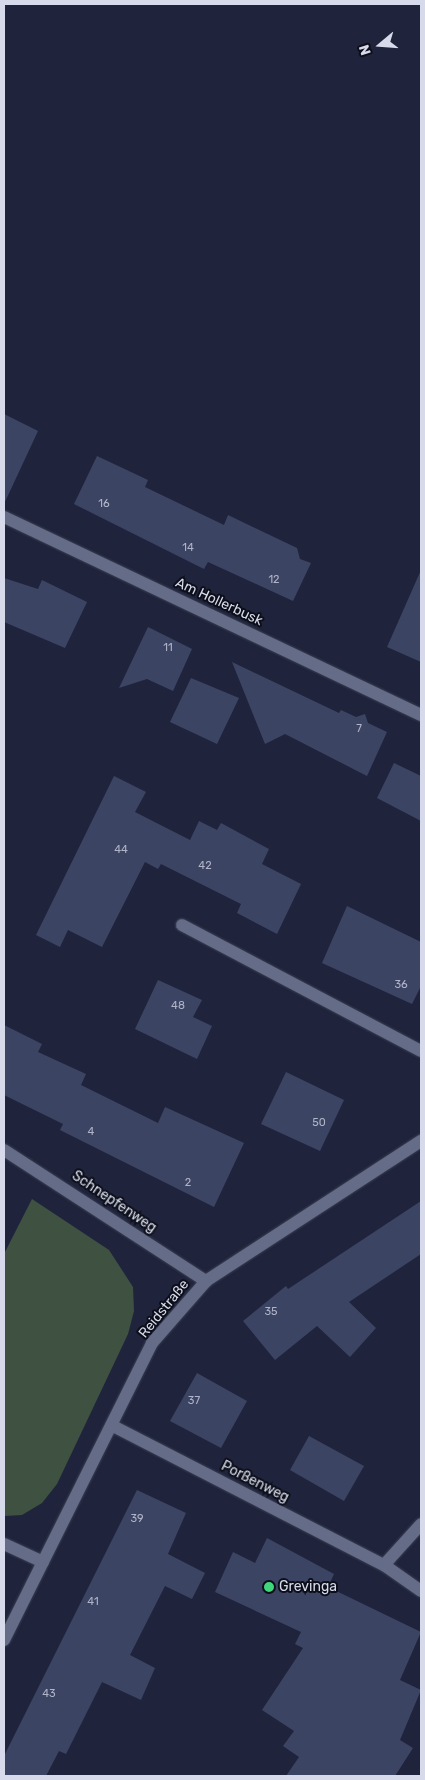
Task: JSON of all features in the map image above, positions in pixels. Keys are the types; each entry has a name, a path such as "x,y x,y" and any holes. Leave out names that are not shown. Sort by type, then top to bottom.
{"street":[{"name":"Am Hollerbusk","path":"4,517 421,715"},
{"path":"182,925 421,1050"},
{"name":"Reidstraße","path":"4,1640 113,1426 152,1343 206,1281 421,1141"},
{"name":"Schnepfenweg","path":"4,1150 206,1281"},
{"name":"Porßenweg","path":"113,1426 384,1565 421,1591"},
{"path":"384,1565 421,1524"},
{"path":"4,1544 43,1562"}],"green space":[{"path":"32,1199 109,1250 133,1287 134,1311 128,1334 57,1484 42,1503 22,1515 4,1516 4,1254"}],"building":[{"path":"4,414 38,431 4,504"},
{"path":"97,456 148,480 145,487 224,525 228,515 297,548 300,559 311,563 293,601 208,562 204,569 74,504"},
{"path":"421,570 421,662 387,647"},
{"path":"4,578 38,589 42,580 87,602 65,648 4,622"},
{"path":"148,627 192,649 173,691 147,679 119,688"},
{"path":"232,662 339,713 341,710 356,717 365,714 368,723 387,732 367,776 285,734 265,744"},
{"path":"191,678 239,698 217,744 170,722"},
{"path":"394,763 421,776 421,821 377,798"},
{"path":"114,776 146,792 135,812 190,840 199,821 217,830 221,823 269,849 262,864 301,884 277,934 237,913 241,904 161,864 158,869 145,862 102,947 68,930 60,947 36,935"},
{"path":"347,906 421,942 421,986 412,1004 322,963"},
{"path":"158,980 202,1000 193,1017 212,1026 197,1059 135,1029"},
{"path":"4,1025 42,1044 38,1052 86,1074 81,1085 158,1123 165,1107 244,1143 214,1207 60,1130 63,1124 4,1095"},
{"path":"286,1072 344,1100 320,1151 261,1124"},
{"path":"421,1201 421,1254 349,1302 376,1328 350,1357 317,1326 275,1360 243,1321 286,1286 288,1289"},
{"path":"197,1373 247,1401 221,1448 170,1421"},
{"path":"309,1436 364,1466 344,1501 290,1470"},
{"path":"137,1490 186,1513 168,1554 205,1573 192,1599 165,1586 130,1655 155,1668 141,1700 102,1682 66,1754 59,1751 46,1776 4,1776 4,1756"},
{"path":"267,1538 334,1574 328,1587 421,1632 400,1680 421,1690 400,1740 413,1748 395,1776 286,1776 299,1757 283,1746 294,1731 262,1710 303,1648 295,1644 301,1632 215,1592 233,1552 255,1563"}],"place":[{"name":"Grevinga","path":"269,1587"}]}
